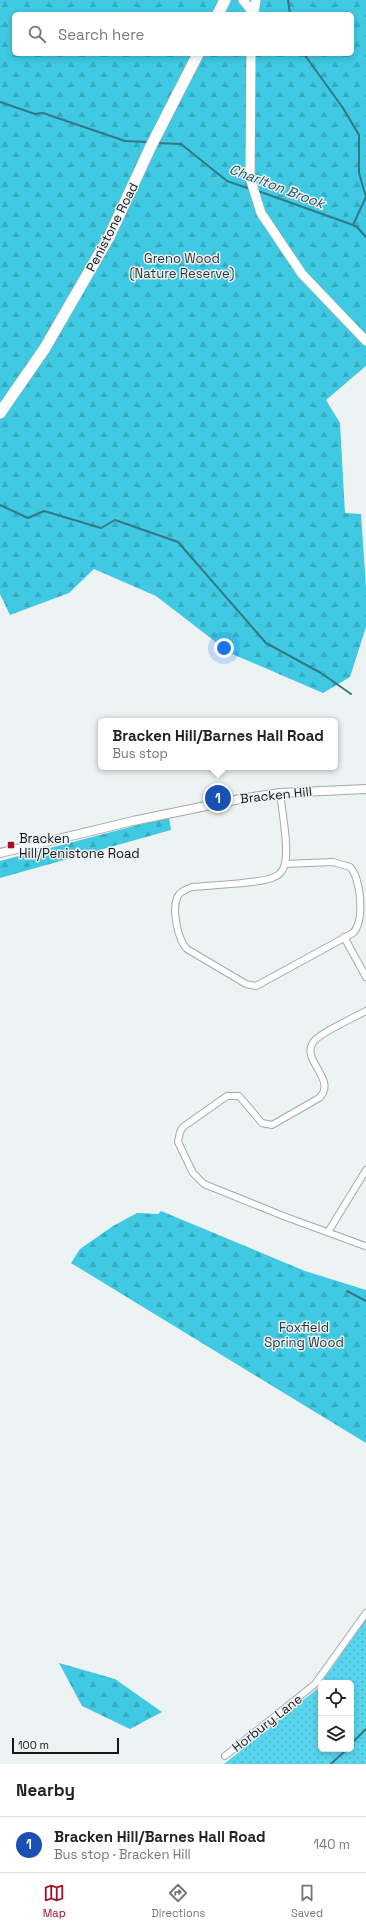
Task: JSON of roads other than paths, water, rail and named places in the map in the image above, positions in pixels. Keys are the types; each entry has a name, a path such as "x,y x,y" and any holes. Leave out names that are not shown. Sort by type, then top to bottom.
{"highway":[{"path":"219,12 224,0"},
{"name":"Penistone Road","path":"0,413 45,348 110,237 152,146 197,56"}],"main road":[{"path":"243,0 253,12"},
{"path":"254,12 256,0"},
{"path":"250,56 250,178 261,212 302,274 366,341"}],"street":[{"name":"Bracken Hill","path":"0,853 192,808 280,793 366,789"},
{"path":"280,793 286,848 285,864 280,874 268,880 192,887 181,892 177,897 176,903 178,933 183,945 187,949 246,984 256,986 358,928 360,919 357,878 354,871 350,867 340,862 285,864"},
{"path":"344,937 366,977"},
{"path":"365,1246 204,1184 193,1173 180,1148 178,1136 188,1123 227,1096 239,1096 262,1122 272,1125 318,1098 323,1094 325,1084 311,1056 314,1041 366,1011"},
{"path":"328,1232 366,1170"},
{"name":"Horbury Lane","path":"225,1756 314,1684 366,1613"}],"waterway":[{"path":"288,0 290,12"},
{"path":"305,56 343,108 359,135 359,173 366,197 353,225"},
{"name":"Charlton Brook","path":"0,102 35,114 43,113 125,141 148,142"},
{"name":"Charlton Brook","path":"157,143 181,144 227,181 250,189"},
{"name":"Charlton Brook","path":"258,191 353,225 357,227 366,237"},
{"path":"0,505 28,518 44,511 101,528 115,520 178,542 266,643 321,673 351,694"},
{"path":"347,1291 366,1301"},
{"path":"354,1741 366,1729"},
{"path":"331,1764 344,1752"}],"place":[{"name":"Bracken Hill/Barnes Hall Road","path":"218,798"},
{"name":"Bracken Hill/Penistone Road","path":"11,845"}],"park label":[{"name":"Greno Wood (Nature Reserve)","path":"182,266"},
{"name":"Foxfield Spring Wood","path":"304,1334"}]}
